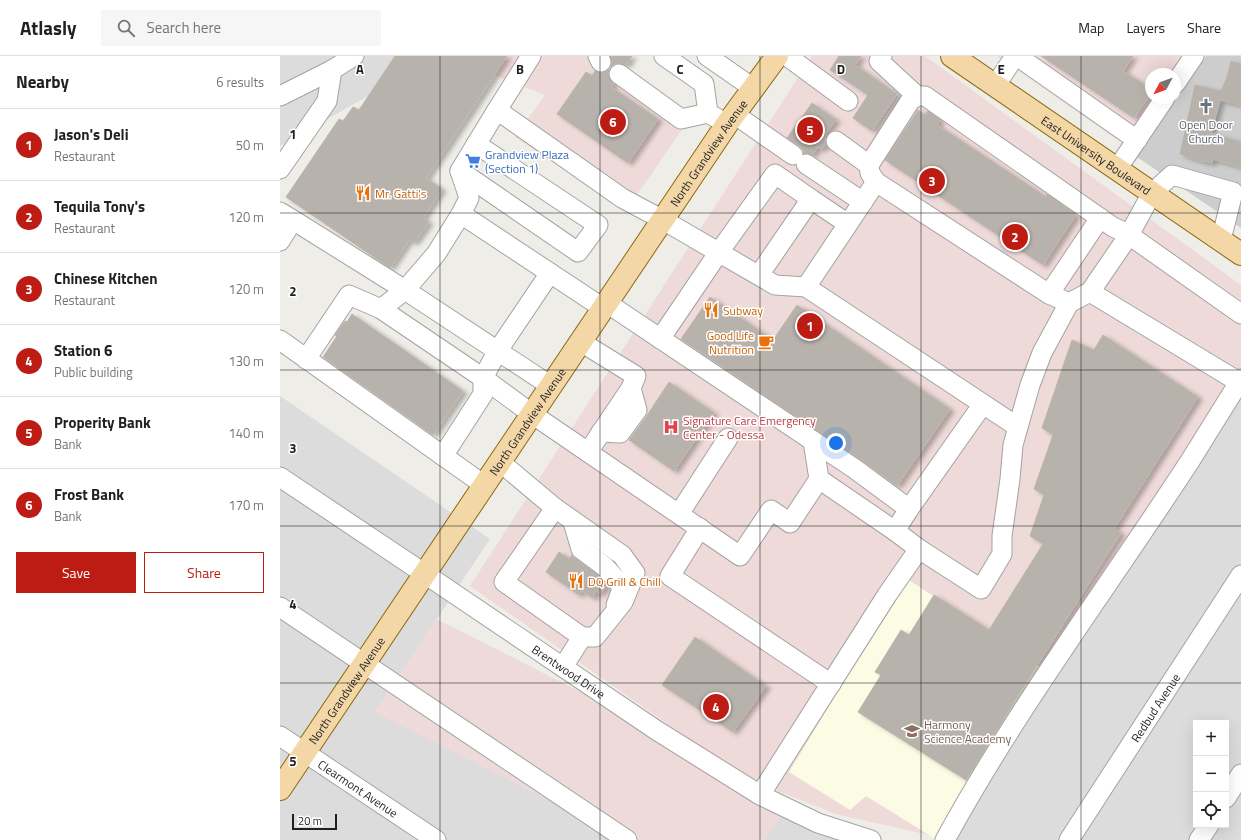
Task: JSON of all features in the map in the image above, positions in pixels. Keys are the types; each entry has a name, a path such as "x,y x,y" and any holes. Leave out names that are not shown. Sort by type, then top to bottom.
{"main road":[{"name":"East University Boulevard","path":"952,56 1241,254"},
{"name":"North Grandview Avenue","path":"280,789 552,386 764,68"}],"street":[{"path":"282,97 332,70 354,56"},
{"path":"381,309 405,290 436,254 461,214 469,198 460,171 531,56"},
{"path":"664,56 704,84 708,113"},
{"path":"787,56 848,101"},
{"path":"995,86 1016,56 1137,140"},
{"path":"1181,75 1194,56"},
{"path":"711,57 764,68"},
{"path":"878,58 917,96"},
{"path":"280,169 326,101 332,70"},
{"path":"619,74 681,119 708,113 731,119 799,159 863,202"},
{"path":"1069,303 1049,294 876,182 870,173 869,164 910,101 917,96 925,96 1113,227 1129,235 1241,314"},
{"path":"1117,169 1162,104"},
{"path":"497,110 622,198 775,285 806,287 1018,427"},
{"path":"836,142 869,164"},
{"path":"460,171 578,252 598,225 476,144"},
{"path":"660,339 719,252 776,174 848,224"},
{"path":"819,479 981,589 1002,554 1002,536 1013,445 1030,385 1042,353 1069,303 1090,292 1129,235 1152,193 1172,174 1233,192 1220,240"},
{"path":"806,287 876,182"},
{"path":"759,275 811,199"},
{"path":"461,214 550,273 660,339 855,469 909,509"},
{"path":"280,240 287,216 405,290 552,386"},
{"path":"1049,294 1100,218"},
{"path":"443,456 483,394 483,378 498,350 550,273"},
{"path":"945,840 966,802 1066,645 1190,461 1240,380 1090,292"},
{"path":"309,362 349,295 381,309 740,556 771,510 790,523 819,479 813,441"},
{"path":"309,362 338,326 356,298"},
{"path":"280,340 484,485"},
{"path":"581,342 636,376 631,388 588,452"},
{"path":"895,531 983,404"},
{"path":"680,514 728,438"},
{"path":"500,462 573,522 622,555 635,573 623,602 596,637 582,637 504,582 555,508"},
{"name":"Brentwood Drive","path":"280,477 656,730 760,795 818,823 872,840"},
{"path":"700,528 670,576 831,684"},
{"path":"760,795 887,595 919,548"},
{"name":"Redbud Avenue","path":"1069,840 1241,575"},
{"path":"280,607 364,665 627,840"},
{"path":"563,667 582,637"},
{"name":"Clearmont Avenue","path":"280,736 436,840"},
{"path":"1229,793 1241,774"},
{"path":"1199,840 1207,828"}],"shaded area":[{"path":"280,56 424,56 417,68 280,146"},
{"path":"446,56 608,56 692,115 626,211 515,137 545,95"},
{"path":"812,56 925,56 1241,285 1241,377 942,838 836,814 780,792 719,760 470,586"},
{"path":"997,56 1189,56 1180,68 1145,68 1145,104 1155,104 1126,146"},
{"name":"Open Door Church","path":"1206,56 1241,56 1241,228 1137,157 1173,104 1181,104 1181,93"},
{"path":"1241,377 1241,840 942,840"},
{"path":"280,396 490,539 375,712 602,826 624,840 280,840"},
{"name":"Harmony Science Academy","path":"909,580 1048,672 937,840 866,796 850,810 789,772"},
{"path":"436,619 656,730 786,808 764,840 624,840 602,826 375,712"},
{"path":"786,808 871,840 764,840"}],"building":[{"path":"395,56 507,56 426,178 442,189 423,218 429,222 414,243 409,240 390,268 286,197 339,119 343,121 353,107 359,110"},
{"path":"610,56 632,56 626,65 620,63 611,67 612,62"},
{"path":"839,56 861,56 855,65 897,94 872,131 853,118 868,95 830,70"},
{"path":"1041,56 1133,56 1123,71 1145,85 1145,102 1134,118"},
{"path":"1231,61 1241,64 1241,105 1220,100 1211,133 1241,142 1241,167 1213,159 1212,163 1204,162 1180,154 1195,85 1221,91 1227,77"},
{"path":"610,69 608,73 613,84 611,87 658,119 628,163 557,114 586,72 592,76 595,71 601,73"},
{"path":"812,103 836,120 825,134 827,135 825,139 826,144 821,150 818,147 812,155 807,153 804,154 800,146 787,138"},
{"path":"918,110 925,115 928,111 940,120 937,125 1046,197 1047,194 1076,215 1043,265 885,160"},
{"path":"710,297 773,340 797,305 950,409 897,486 861,460 681,339"},
{"path":"352,314 463,391 433,435 323,357 337,336 335,335"},
{"path":"1103,335 1198,397 1114,529 1121,533 966,780 858,712 881,675 875,672 901,630 909,635 934,595 989,630 1043,544 1030,536 1044,495 1034,489 1053,435 1042,428 1072,340 1094,350"},
{"path":"669,382 714,413 674,471 629,440"},
{"path":"559,552 569,559 572,555 597,574 607,585 600,594 596,591 593,598 582,591 579,595 546,572"},
{"path":"695,637 766,686 733,732 662,685"}],"place":[{"name":"Open Door Church","path":"1206,106"},
{"name":"Frost Bank","path":"613,122"},
{"name":"Properity Bank","path":"810,130"},
{"name":"Grandview Plaza (Section 1)","path":"473,161"},
{"name":"Chinese Kitchen","path":"932,181"},
{"name":"Mr. Gatti's","path":"363,193"},
{"name":"Tequila Tony's","path":"1015,237"},
{"name":"Subway","path":"711,310"},
{"name":"Jason's Deli","path":"810,326"},
{"name":"Good Life Nutrition","path":"766,342"},
{"name":"Signature Care Emergency Center - Odessa","path":"671,427"},
{"name":"DQ Grill & Chill","path":"576,581"},
{"name":"Station 6","path":"716,707"},
{"name":"Harmony Science Academy","path":"912,731"}]}
